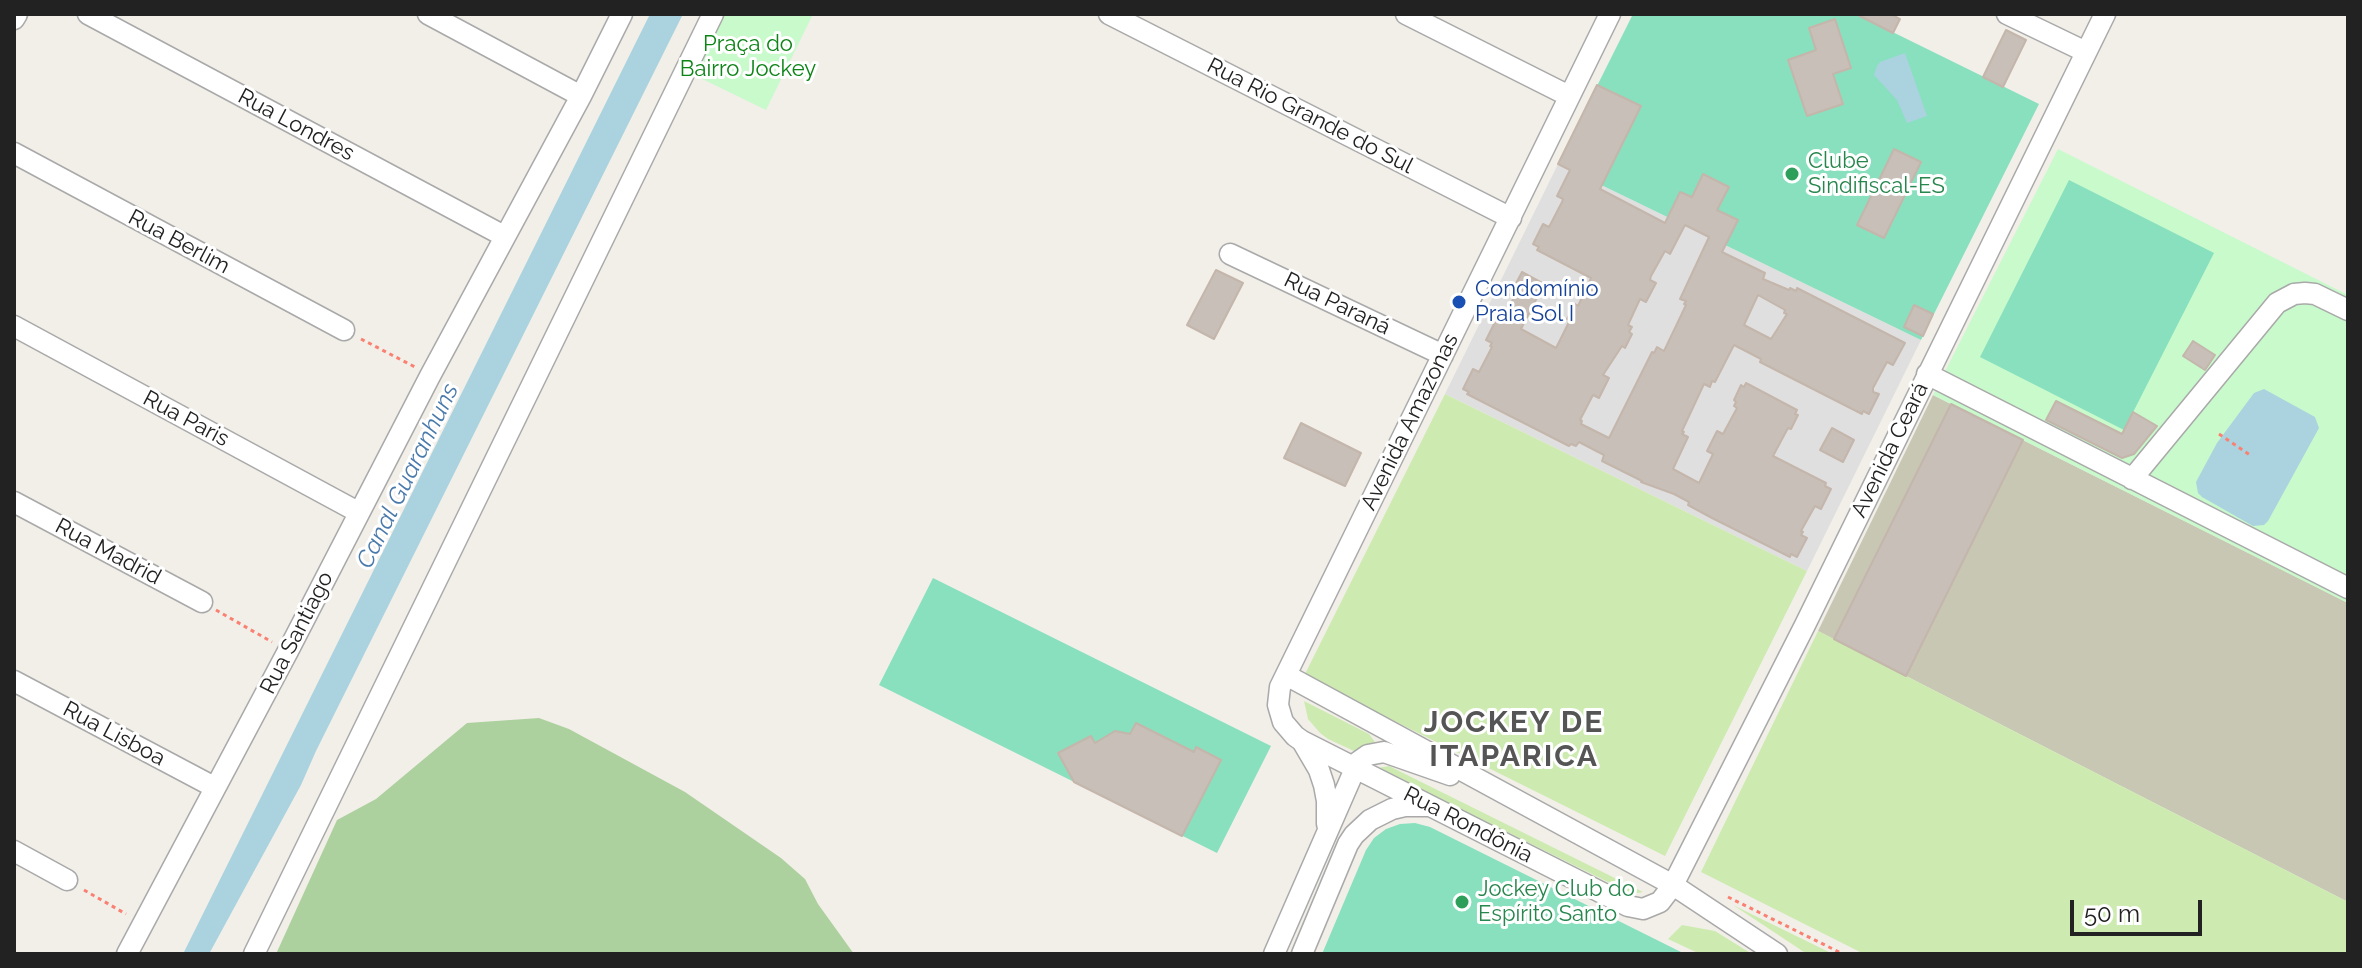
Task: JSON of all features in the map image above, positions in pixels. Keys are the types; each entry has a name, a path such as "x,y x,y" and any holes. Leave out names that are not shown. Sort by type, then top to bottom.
{"street":[{"name":"Rua Londres","path":"88,14 504,236"},
{"path":"428,14 581,96"},
{"name":"Rua Santiago","path":"127,954 622,14"},
{"path":"254,954 713,14"},
{"name":"Rua Rio Grande do Sul","path":"1109,14 1511,218"},
{"path":"1406,14 1569,96"},
{"name":"Avenida Amazonas","path":"1325,834 1327,810 1324,785 1302,741 1288,730 1280,714 1278,696 1610,14"},
{"path":"2007,14 2086,52"},
{"name":"Avenida Ceará","path":"1673,885 1805,625 2105,14"},
{"name":"Rua Berlim","path":"14,153 344,330"},
{"name":"Rua Paraná","path":"1230,254 1443,355"},
{"path":"2132,479 2277,303 2294,294 2305,293 2315,294 2348,310"},
{"name":"Rua Paris","path":"14,326 358,512"},
{"path":"1927,374 2348,588"},
{"name":"Rua Madrid","path":"14,502 202,602"},
{"name":"Rua Rondônia","path":"1286,675 1673,885 1777,954"},
{"name":"Rua Lisboa","path":"14,681 214,787"},
{"name":"Rua Rondônia","path":"1302,741 1628,906 1643,909 1660,902 1673,885"},
{"path":"1274,954 1354,767 1368,755 1384,752 1517,801"},
{"path":"1302,954 1354,835 1370,820 1392,809 1432,806"},
{"path":"14,851 67,880"}],"path":[{"path":"344,330 430,376"},
{"path":"2219,434 2250,455"},
{"path":"202,602 288,651"},
{"path":"67,880 143,924"},
{"path":"1722,894 1843,954"}],"shaded area":[{"path":"1558,164 1921,340 1807,571 1445,394"},
{"path":"1933,395 2348,603 2348,902 1818,631"}],"green space":[{"name":"Praça do Bairro Jockey","path":"724,14 813,14 766,110 694,75"},
{"name":"Clube Sindifiscal-ES","path":"1633,14 1856,14 2039,104 1921,340 1558,164"},
{"path":"2058,149 2348,295 2348,603 1933,395"},
{"path":"2069,180 2214,253 2124,430 1980,357"},
{"path":"1445,394 1807,571 1665,856 1304,676"},
{"path":"933,578 1271,746 1217,853 879,685"},
{"path":"1818,631 2348,902 2348,954 1864,954 1701,872"},
{"path":"1304,701 1369,734 1375,742 1354,751 1328,739 1308,719"},
{"path":"539,718 569,729 685,792 781,858 805,879 818,904 854,954 276,954 337,820 376,799 467,723"},
{"path":"1389,766 1643,892 1632,894 1378,768"},
{"name":"Jockey Club do Espírito Santo","path":"1415,823 1430,827 1685,954 1322,954 1374,838 1386,829"},
{"path":"1733,905 1833,954 1807,954"},
{"path":"1682,925 1715,931 1752,954 1700,954 1668,939"}],"water":[{"path":"650,14 683,14 301,785 209,954 183,954"},
{"path":"1905,53 1927,116 1907,123 1897,100 1874,75 1880,62"},
{"path":"2264,389 2315,417 2319,428 2268,521 2264,525 2253,526 2202,497 2196,482 2217,443 2254,393"}],"building":[{"path":"1856,14 1891,14 1900,19 1893,33"},
{"path":"1835,19 1851,68 1833,74 1843,104 1807,116 1788,60 1816,50 1809,28"},
{"path":"2006,30 2026,40 2003,87 1983,77"},
{"path":"1597,85 1641,106 1600,189 1665,223 1680,192 1692,197 1703,174 1729,187 1717,210 1738,220 1722,252 1765,273 1763,279 1789,290 1796,291 1797,288 1905,343 1893,365 1887,362 1873,388 1873,392 1879,394 1869,414 1863,411 1862,414 1760,362 1761,359 1734,345 1715,382 1712,381 1710,387 1704,384 1682,431 1688,437 1673,469 1699,483 1713,454 1707,451 1717,431 1723,434 1737,408 1734,400 1741,385 1744,387 1746,383 1797,410 1795,414 1798,415 1791,429 1788,428 1773,456 1826,483 1825,486 1831,489 1821,509 1815,506 1801,531 1801,535 1807,538 1797,557 1791,554 1790,557 1712,518 1674,494 1641,482 1602,461 1604,455 1579,442 1576,446 1569,446 1467,394 1469,392 1463,389 1473,369 1479,372 1492,347 1492,343 1486,340 1496,320 1502,323 1514,297 1510,295 1522,272 1544,284 1521,329 1556,348 1570,320 1567,319 1575,304 1578,306 1591,278 1537,250 1539,247 1533,244 1543,224 1549,227 1563,199 1557,196 1570,170 1558,164","holes":["1685,225 1709,237 1680,299 1686,301 1686,305 1664,351 1657,347 1652,352 1609,438 1581,424 1580,420 1593,395 1599,398 1609,378 1603,375 1632,334 1629,332 1632,327 1628,325 1640,299 1646,302 1656,283 1650,280 1651,276 1665,251 1670,254","1758,295 1787,314 1771,339 1744,325"]},
{"path":"1894,149 1921,162 1884,238 1857,225"},
{"path":"1216,270 1243,283 1214,339 1187,325"},
{"path":"1914,305 1933,314 1923,336 1904,327"},
{"path":"2193,341 2215,355 2205,370 2183,356"},
{"path":"2056,401 2122,434 2133,412 2157,426 2134,454 2122,458 2046,420"},
{"path":"1951,404 2023,440 1906,676 1834,639"},
{"path":"1301,423 1361,453 1345,486 1284,458"},
{"path":"1832,428 1854,440 1843,462 1820,450"},
{"path":"1136,723 1194,752 1196,747 1221,760 1182,836 1074,782 1058,753 1091,736 1095,743 1115,731 1130,734"}],"place":[{"name":"Clube Sindifiscal-ES","path":"1792,174"},
{"name":"Condomínio Praia Sol I","path":"1459,302"},
{"name":"Jockey Club do Espírito Santo","path":"1462,902"}],"district":[{"name":"JOCKEY DE ITAPARICA","path":"1514,740"}],"water label":[{"name":"Canal Guaranhuns","path":"408,476"}]}
